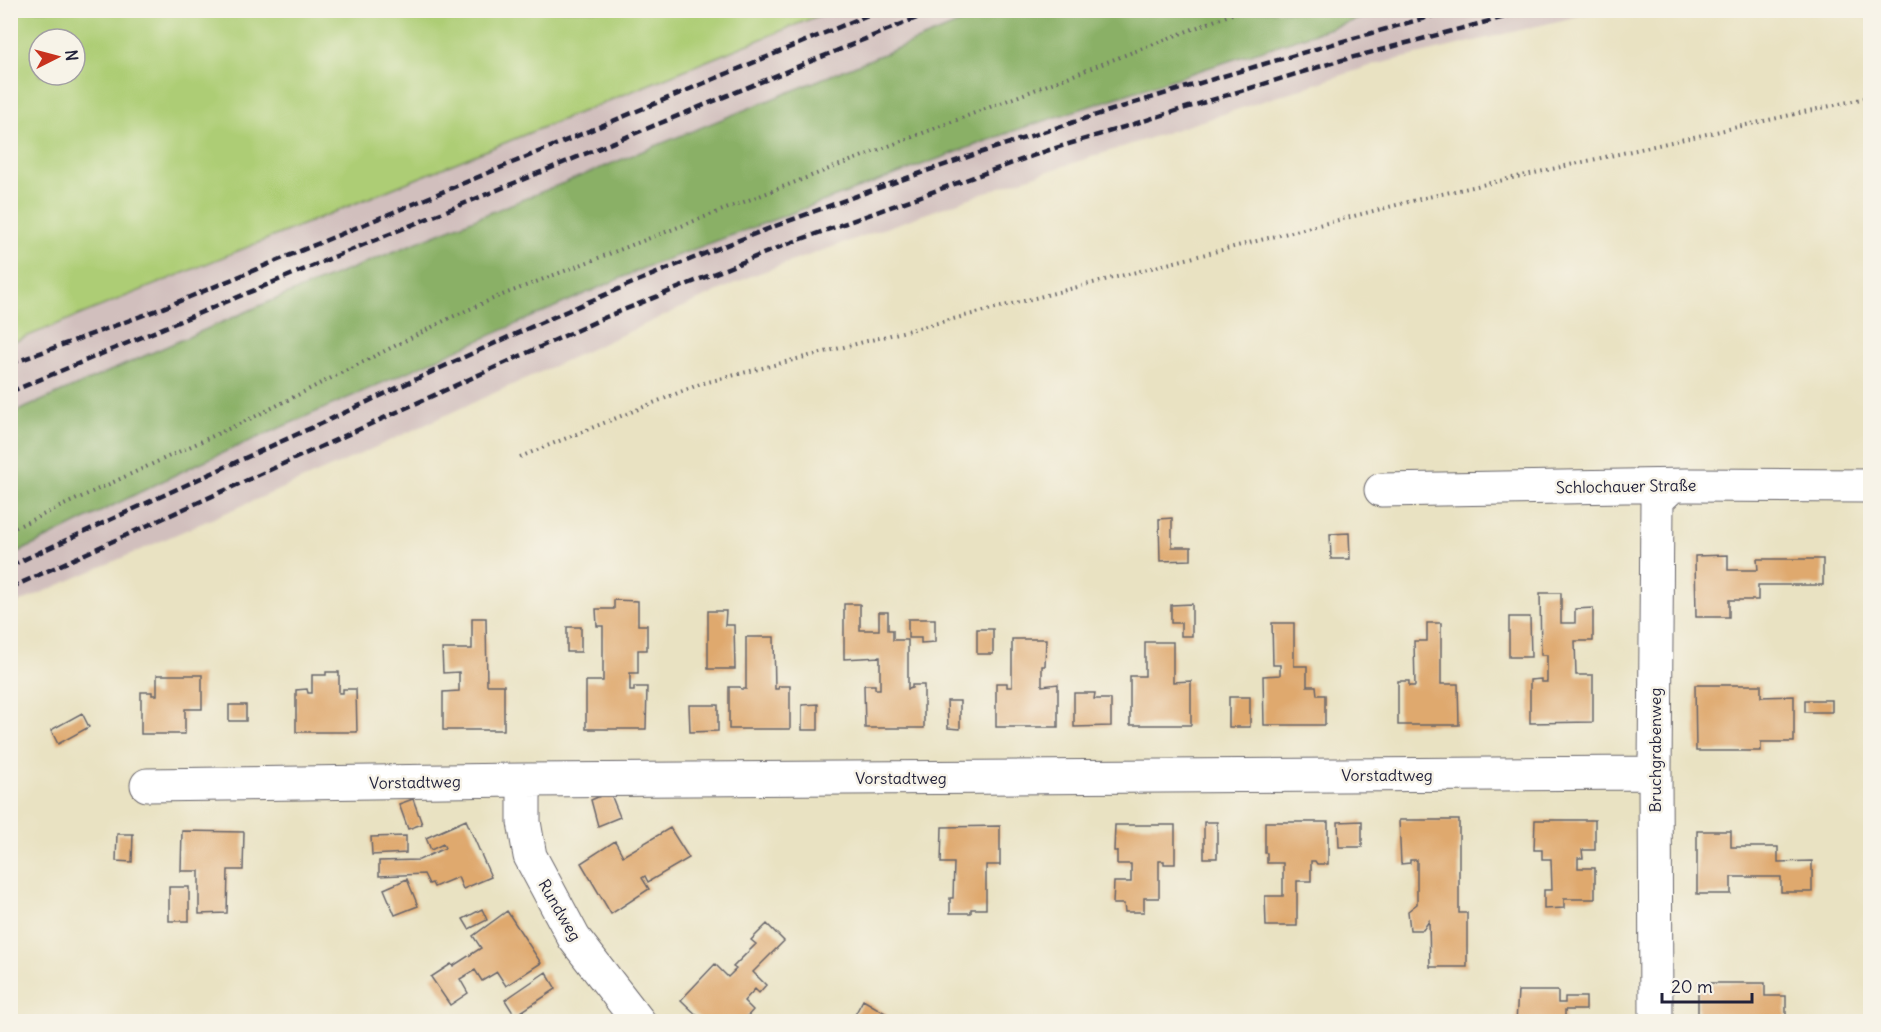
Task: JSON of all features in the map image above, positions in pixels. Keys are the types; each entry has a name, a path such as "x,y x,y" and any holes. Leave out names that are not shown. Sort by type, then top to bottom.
{"street":[{"name":"Bruchgrabenweg","path":"1656,1022 1657,500 1672,486"},
{"name":"Schlochauer Straße","path":"1381,490 1870,486"},
{"name":"Vorstadtweg","path":"147,785 524,780 1655,773"},
{"name":"Rundweg","path":"524,780 524,822 530,856 574,938 639,1022"}],"path":[{"path":"10,530 256,416 452,317 497,297 1242,10"},
{"path":"520,457 700,384 1424,198 1870,98"}],"shaded area":[{"path":"830,11 990,11 271,301 11,414 10,343"},
{"path":"1383,11 1600,11 1370,66 1009,184 751,276 343,462 11,606 11,556 195,465 646,267 1016,130"}],"green space":[{"path":"11,10 830,11 11,343"},
{"path":"990,11 1383,11 1016,130 646,267 195,465 11,556 11,414 271,301"}],"building":[{"path":"1172,518 1172,547 1191,547 1191,560 1160,561 1159,519"},
{"path":"1349,533 1350,559 1331,559 1330,534"},
{"path":"1728,555 1728,570 1758,570 1757,559 1823,559 1823,585 1758,585 1758,600 1729,600 1729,617 1696,617 1695,556"},
{"path":"1540,593 1561,593 1561,623 1575,623 1575,609 1593,608 1593,641 1575,641 1576,675 1593,675 1593,722 1530,723 1530,680 1541,679 1541,682 1547,682 1547,655 1541,655"},
{"path":"614,600 638,601 638,625 647,625 647,650 638,650 638,673 630,673 630,691 634,691 634,687 647,687 646,729 586,729 586,681 603,681 603,626 597,626 596,609 614,609"},
{"path":"844,604 860,604 860,630 879,630 879,612 888,612 888,630 893,630 893,640 908,640 908,689 912,688 912,685 924,685 924,728 865,728 864,685 875,685 875,689 880,689 880,657 844,659"},
{"path":"1192,604 1192,636 1181,636 1181,623 1171,623 1171,605"},
{"path":"708,611 726,611 725,625 734,625 735,669 708,669"},
{"path":"1509,617 1530,617 1531,657 1509,657"},
{"path":"472,618 486,618 487,685 504,685 504,730 443,730 443,692 459,691 459,672 443,673 442,649 472,649"},
{"path":"908,619 935,619 935,642 921,643 921,638 908,638"},
{"path":"1272,623 1294,623 1294,666 1307,666 1307,686 1316,686 1317,695 1325,695 1325,725 1264,725 1263,676 1280,675 1280,665 1273,665"},
{"path":"1427,623 1441,623 1441,684 1458,684 1459,725 1398,725 1398,681 1409,681 1409,686 1415,686 1414,641 1427,641"},
{"path":"567,627 581,627 581,652 567,652"},
{"path":"977,629 993,629 993,654 977,654"},
{"path":"746,637 774,637 775,689 779,686 790,686 790,729 729,729 729,687 746,689"},
{"path":"1012,639 1046,639 1042,686 1058,684 1058,727 996,727 996,683 1007,683 1007,687 1012,687"},
{"path":"1145,642 1173,642 1173,682 1191,681 1191,725 1130,725 1130,676 1145,676"},
{"path":"326,672 339,672 339,693 343,693 343,689 356,689 357,732 296,732 296,690 307,689 308,693 312,693 312,675 326,675"},
{"path":"157,675 202,675 202,709 185,709 185,734 141,734 141,692 152,692 152,695 157,695"},
{"path":"1695,685 1761,685 1761,697 1794,696 1794,742 1761,742 1761,751 1696,751"},
{"path":"1074,693 1095,693 1094,699 1111,699 1111,726 1074,727"},
{"path":"1229,697 1250,697 1250,727 1229,727"},
{"path":"1805,700 1832,700 1832,712 1805,712"},
{"path":"947,701 960,701 960,729 948,728"},
{"path":"818,704 818,730 802,730 802,705"},
{"path":"229,705 246,705 246,721 229,721"},
{"path":"689,705 718,705 718,731 690,732"},
{"path":"82,713 89,727 58,744 51,730"},
{"path":"610,792 620,817 598,826 591,800"},
{"path":"413,799 422,824 408,829 399,804"},
{"path":"466,820 491,877 463,889 458,877 434,887 432,883 429,884 424,874 379,876 379,861 419,860 445,848 443,844 431,850 426,838"},
{"path":"1399,820 1459,820 1459,913 1467,913 1467,967 1430,967 1429,921 1423,930 1410,930 1408,911 1417,904 1417,860 1401,864"},
{"path":"1535,820 1595,820 1595,850 1582,850 1583,858 1578,858 1578,868 1595,868 1595,899 1564,899 1564,908 1544,909 1544,890 1552,890 1551,859 1542,859 1542,850 1534,850"},
{"path":"1362,821 1362,847 1339,847 1338,822"},
{"path":"1204,822 1217,822 1217,858 1204,858"},
{"path":"1265,822 1328,822 1328,864 1317,864 1311,861 1311,881 1297,881 1297,926 1266,926 1265,896 1283,896 1283,863 1267,863"},
{"path":"1115,825 1175,825 1175,864 1164,864 1164,861 1159,861 1159,898 1144,898 1144,912 1125,912 1124,904 1113,904 1114,882 1131,882 1131,864 1117,864 1117,851 1114,851"},
{"path":"1000,826 1000,865 986,865 986,909 971,909 971,913 950,913 954,863 941,863 942,827"},
{"path":"670,828 689,858 648,882 645,876 642,878 649,889 611,914 581,863 615,841 623,856"},
{"path":"182,831 244,832 243,870 228,870 227,913 199,914 199,871 181,871"},
{"path":"1697,831 1731,831 1731,847 1778,847 1778,862 1812,861 1812,892 1781,892 1781,877 1731,877 1731,894 1697,894"},
{"path":"117,834 133,834 132,862 116,861"},
{"path":"406,836 406,853 372,855 371,837"},
{"path":"407,879 418,906 395,915 384,889"},
{"path":"169,887 189,887 189,921 169,921"},
{"path":"482,909 487,920 469,929 463,919"},
{"path":"507,911 541,963 506,986 497,972 482,981 475,970 460,979 468,993 450,1005 431,977 481,948 473,936"},
{"path":"767,924 784,941 753,972 766,985 759,993 755,989 744,1001 753,1010 744,1020 745,1022 704,1022 681,1000 715,964 728,977 736,969 733,967 756,944 751,940"},
{"path":"546,972 556,989 515,1016 505,1000"},
{"path":"1698,983 1765,983 1765,996 1786,996 1786,1022 1698,1022"},
{"path":"1518,991 1558,991 1558,1003 1565,1003 1565,997 1586,997 1586,1010 1565,1010 1565,1022 1516,1022"},
{"path":"863,1000 887,1014 882,1022 851,1022"}],"railway":[{"path":"10,364 163,308 880,10"},
{"path":"10,392 936,10"},
{"path":"10,566 547,320 778,225 969,156 1162,94 1454,10"},
{"path":"10,588 606,317 785,245 1046,151 1335,62 1531,10"}]}
